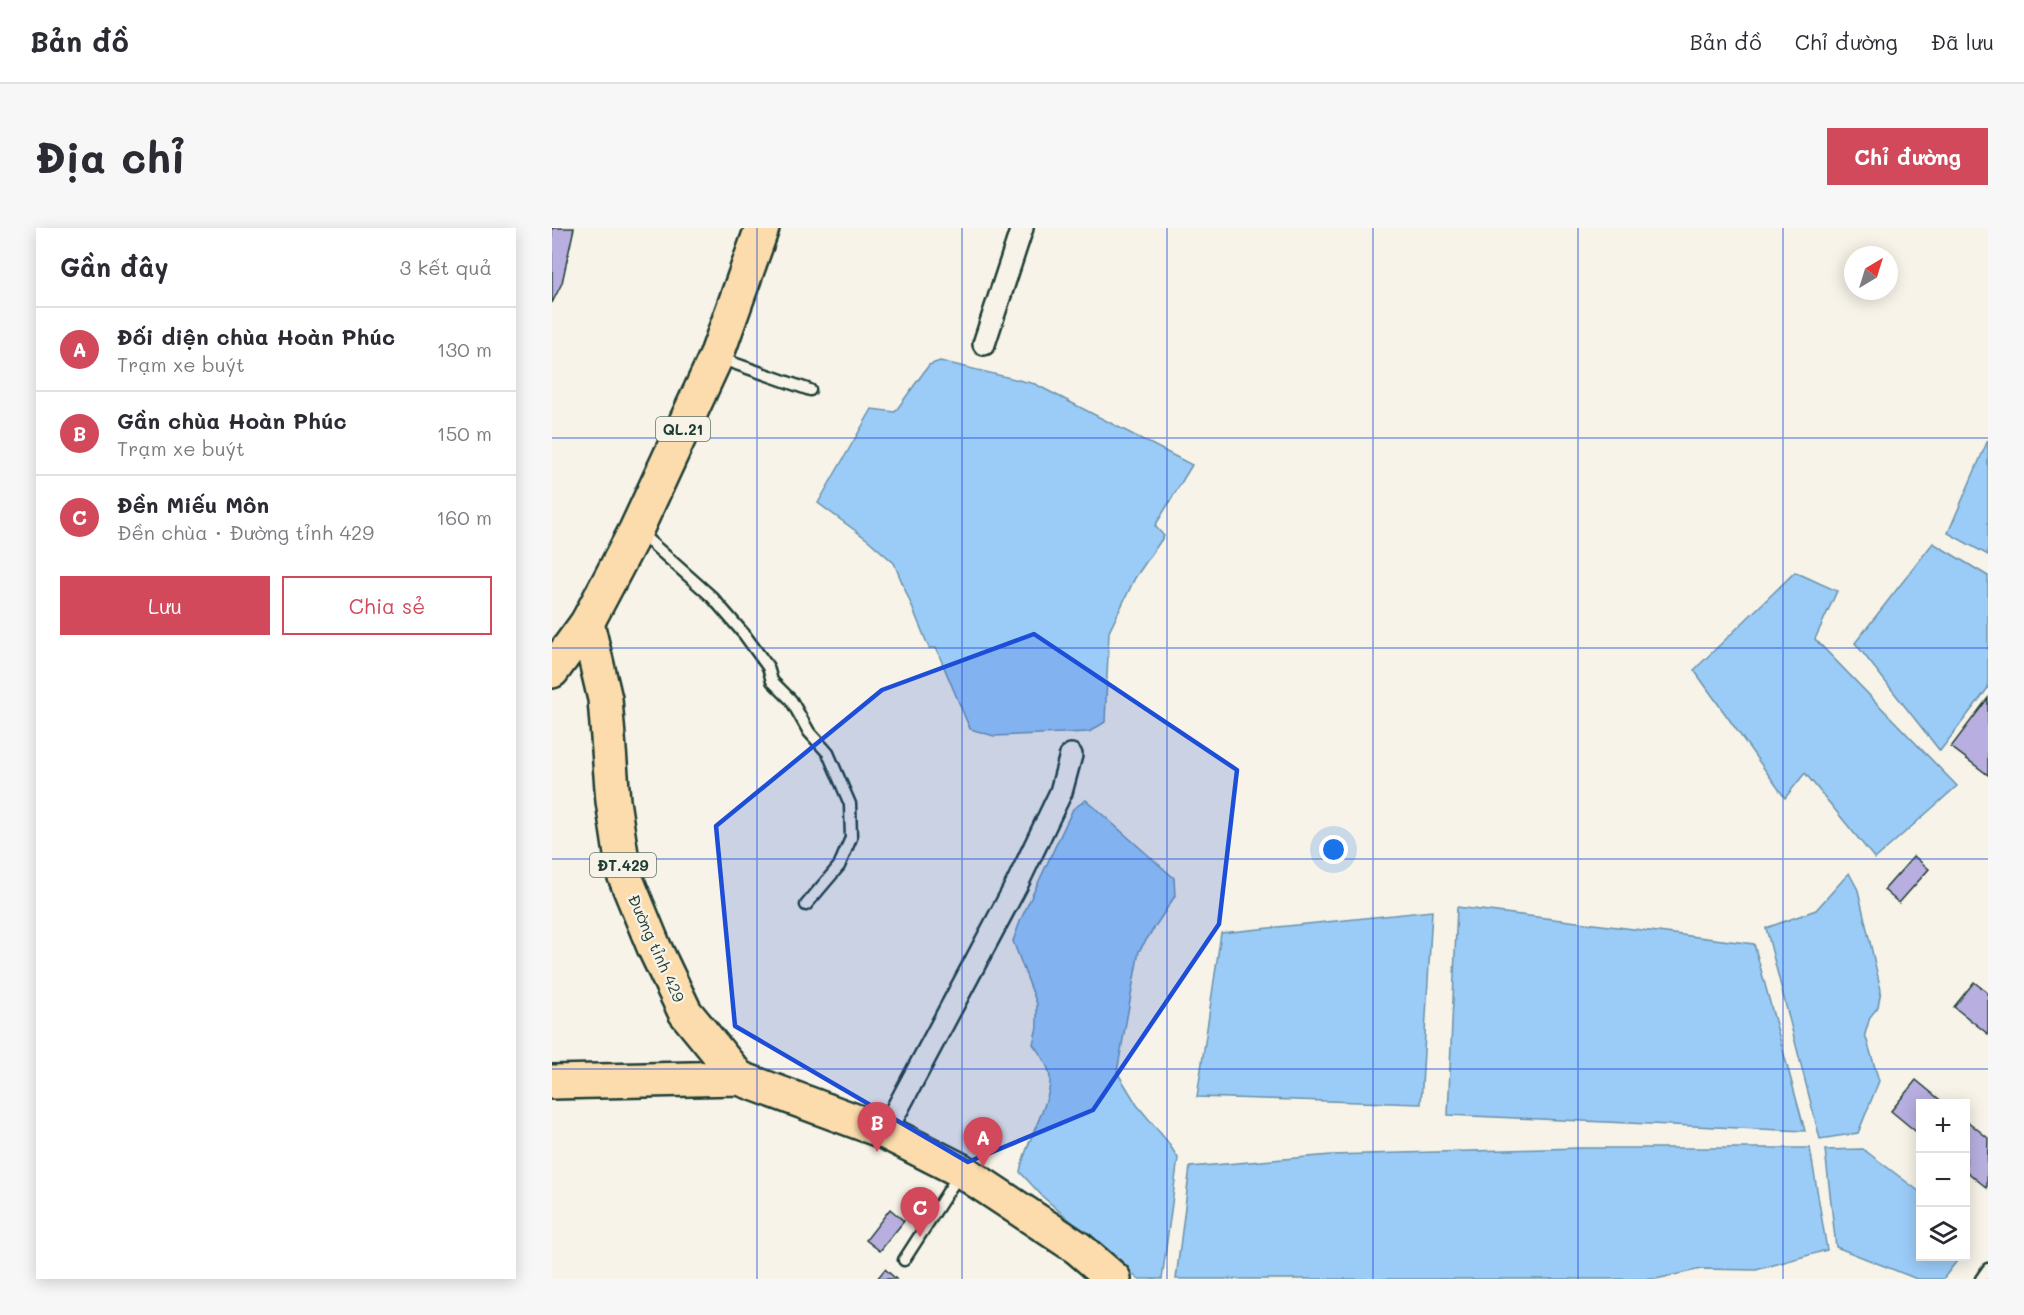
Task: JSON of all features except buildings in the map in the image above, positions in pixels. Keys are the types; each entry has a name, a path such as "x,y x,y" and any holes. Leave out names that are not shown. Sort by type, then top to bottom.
{"main road":[{"name":"QL.21","path":"552,671 587,623 636,530 716,357 762,228"},
{"name":"Đường tỉnh 429","path":"587,623 605,699 613,801 624,874 685,1012 739,1078"},
{"path":"552,1082 739,1078 885,1132 962,1171 1078,1248 1114,1279"}],"street":[{"path":"984,345 1022,228"},
{"path":"885,1132 1017,884 1061,792 1071,755"}],"lane":[{"path":"716,357 810,390"},
{"path":"636,530 712,597 744,634 768,667 772,681 791,700 809,732 828,753 850,804 851,838 839,866 806,905"},
{"path":"904,1260 962,1171"},
{"path":"1981,1279 1988,1269"}],"highlighted area":[{"path":"1034,634 1237,770 1219,924 1093,1110 968,1162 735,1026 716,826 882,690"}],"water":[{"path":"940,361 1035,384 1192,465 1155,526 1164,536 1135,578 1109,632 1105,722 1089,732 994,736 970,729 936,648 929,648 894,563 868,540 818,503 872,409 895,412 929,365"},
{"path":"1988,440 1988,555 1948,533"},
{"path":"1933,543 1988,576 1988,688 1940,751 1855,643"},
{"path":"1795,572 1837,591 1815,639 1957,786 1875,859 1805,773 1785,798 1694,670"},
{"path":"1086,800 1174,878 1175,896 1139,951 1117,1072 1137,1105 1178,1158 1162,1279 1138,1279 1043,1197 1020,1172 1047,1099 1050,1078 1046,1064 1033,1044 1037,1027 1037,1004 1013,941 1021,919 1073,809"},
{"path":"1849,873 1858,890 1881,990 1878,1007 1870,1017 1865,1034 1879,1081 1858,1133 1820,1139 1766,928 1816,910"},
{"path":"1457,907 1754,944 1805,1131 1448,1115"},
{"path":"1432,911 1421,1104 1197,1097 1221,933"},
{"path":"1580,1148 1810,1148 1827,1250 1756,1270 1701,1269 1656,1279 1176,1279 1190,1167 1331,1155"},
{"path":"1863,1149 1916,1189 1916,1261 1957,1261 1943,1279 1917,1279 1836,1247 1825,1150"}],"place":[{"name":"Gần chùa Hoàn Phúc","path":"877,1152"},
{"name":"Đối diện chùa Hoàn Phúc","path":"983,1167"},
{"name":"Đền Miếu Môn","path":"920,1237"}]}
